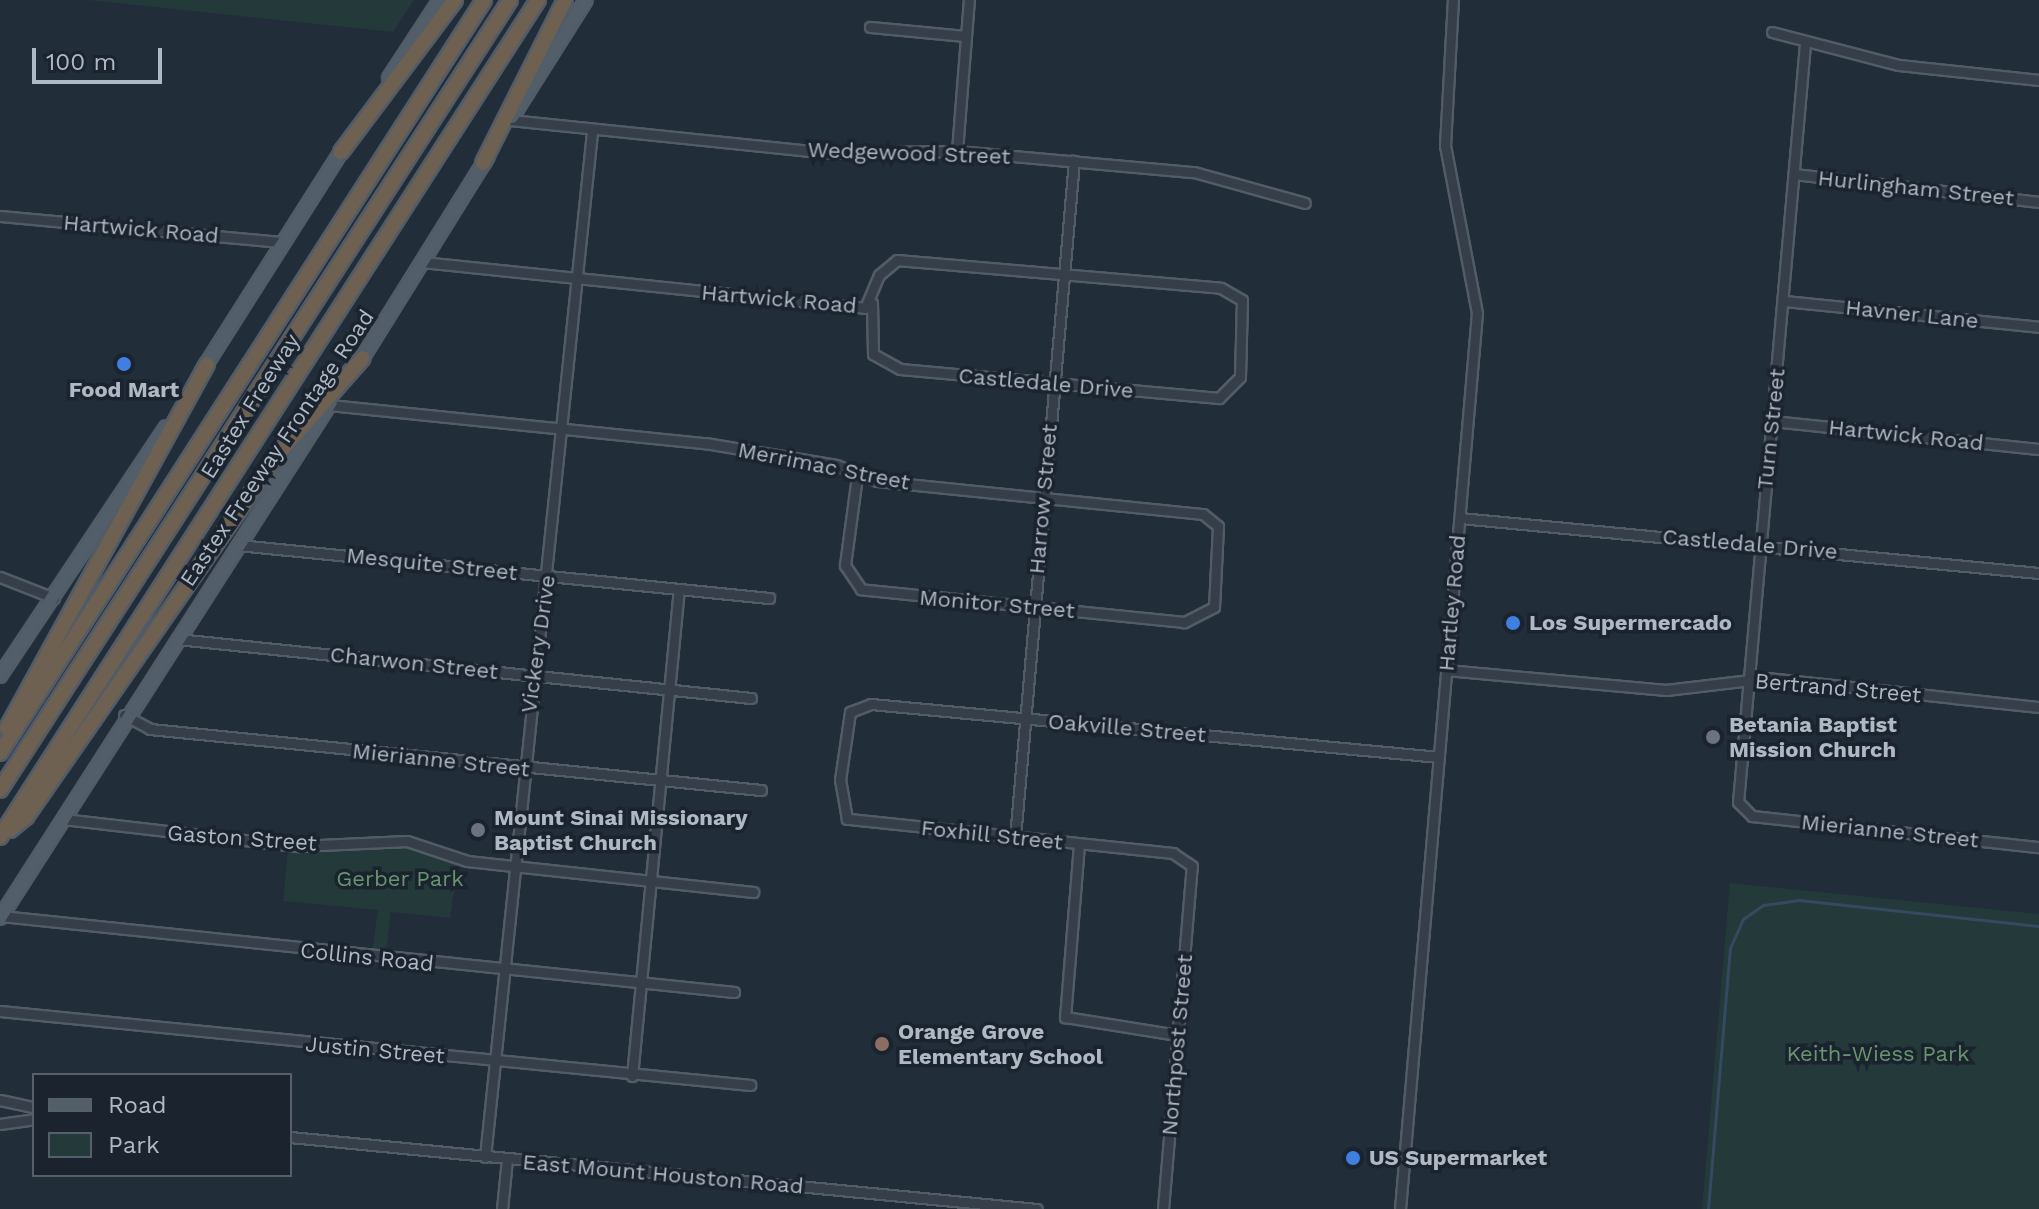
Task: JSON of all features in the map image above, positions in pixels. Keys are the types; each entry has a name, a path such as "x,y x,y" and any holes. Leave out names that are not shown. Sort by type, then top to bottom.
{"highway":[{"path":"341,152 455,0"},
{"name":"Eastex Freeway","path":"0,750 484,0"},
{"path":"0,790 510,0"},
{"name":"Eastex Freeway","path":"0,837 538,0"},
{"path":"483,163 565,0"},
{"path":"0,837 26,817 280,452 363,358"},
{"path":"0,750 207,364"}],"main road":[{"path":"0,676 207,364 282,242 440,0"},
{"name":"Eastex Freeway Frontage Road","path":"1,917 124,715 363,358 586,0"}],"street":[{"path":"957,151 969,0"},
{"name":"Hartley Road","path":"1400,1209 1477,313 1445,146 1453,0"},
{"path":"870,27 966,36"},
{"path":"1772,32 1805,44 1899,65 2039,80"},
{"name":"Turn Street","path":"1743,812 1738,802 1746,679 1757,544 1784,301 1805,44"},
{"name":"Wedgewood Street","path":"510,120 592,132 827,153 957,151 1194,172 1305,203"},
{"name":"Vickery Drive","path":"485,1157 521,767 532,675 549,576 592,132"},
{"name":"Harrow Street","path":"1015,838 1023,718 1074,161"},
{"name":"Hurlingham Street","path":"1794,174 2039,202"},
{"name":"Hartwick Road","path":"0,216 282,242"},
{"name":"Hartwick Road","path":"422,262 855,308 872,303 879,275 897,260 1064,273 1232,291 1244,309 1243,351"},
{"name":"Havner Lane","path":"1784,301 2039,327"},
{"name":"Castledale Drive","path":"872,303 870,343 886,366 1219,398 1236,385 1243,351"},
{"name":"Merrimac Street","path":"329,405 705,443 836,465 857,476 1211,518 1218,526 1219,574"},
{"name":"Hartwick Road","path":"1772,421 2039,449"},
{"name":"Monitor Street","path":"857,476 845,565 855,586 1192,622 1214,607 1219,574"},
{"name":"Castledale Drive","path":"1460,518 2039,573"},
{"name":"Mesquite Street","path":"238,545 769,598"},
{"path":"0,577 54,598"},
{"path":"632,1076 679,589"},
{"name":"Charwon Street","path":"173,639 751,698"},
{"name":"Bertrand Street","path":"1446,670 1666,690 1746,679 2039,707"},
{"name":"Oakville Street","path":"843,744 846,720 862,704 1439,757"},
{"name":"Mierianne Street","path":"124,715 150,729 761,790"},
{"name":"Foxhill Street","path":"843,744 847,819 1173,853 1192,866 1192,881"},
{"name":"Mierianne Street","path":"1743,812 2039,847"},
{"name":"Gaston Street","path":"63,819 298,846 391,839 512,866 753,892"},
{"path":"1079,844 1065,1017 1178,1035"},
{"name":"Northpost Street","path":"1163,1209 1192,881"},
{"name":"Collins Road","path":"1,917 734,992"},
{"name":"Justin Street","path":"0,1011 632,1076 750,1085"},
{"path":"0,1100 32,1107"},
{"path":"0,1124 32,1119"},
{"name":"East Mount Houston Road","path":"292,1137 979,1206 1037,1209"},
{"path":"502,1209 507,1159"}],"green space":[{"path":"88,0 414,0 393,32"},
{"name":"Gerber Park","path":"349,845 406,845 458,864 450,918 391,912 386,953 372,952 378,910 283,901 288,851"},
{"name":"Keith-Wiess Park","path":"1730,883 2039,914 2039,1209 1702,1209"}],"waterway":[{"path":"1708,1209 1730,948 1743,919 1763,905 1799,900 2039,926"}],"place":[{"name":"Food Mart","path":"124,364"},
{"name":"Los Supermercado","path":"1513,623"},
{"name":"Betania Baptist Mission Church","path":"1713,737"},
{"name":"Mount Sinai Missionary Baptist Church","path":"478,830"},
{"name":"Orange Grove Elementary School","path":"882,1044"},
{"name":"US Supermarket","path":"1353,1158"}]}
